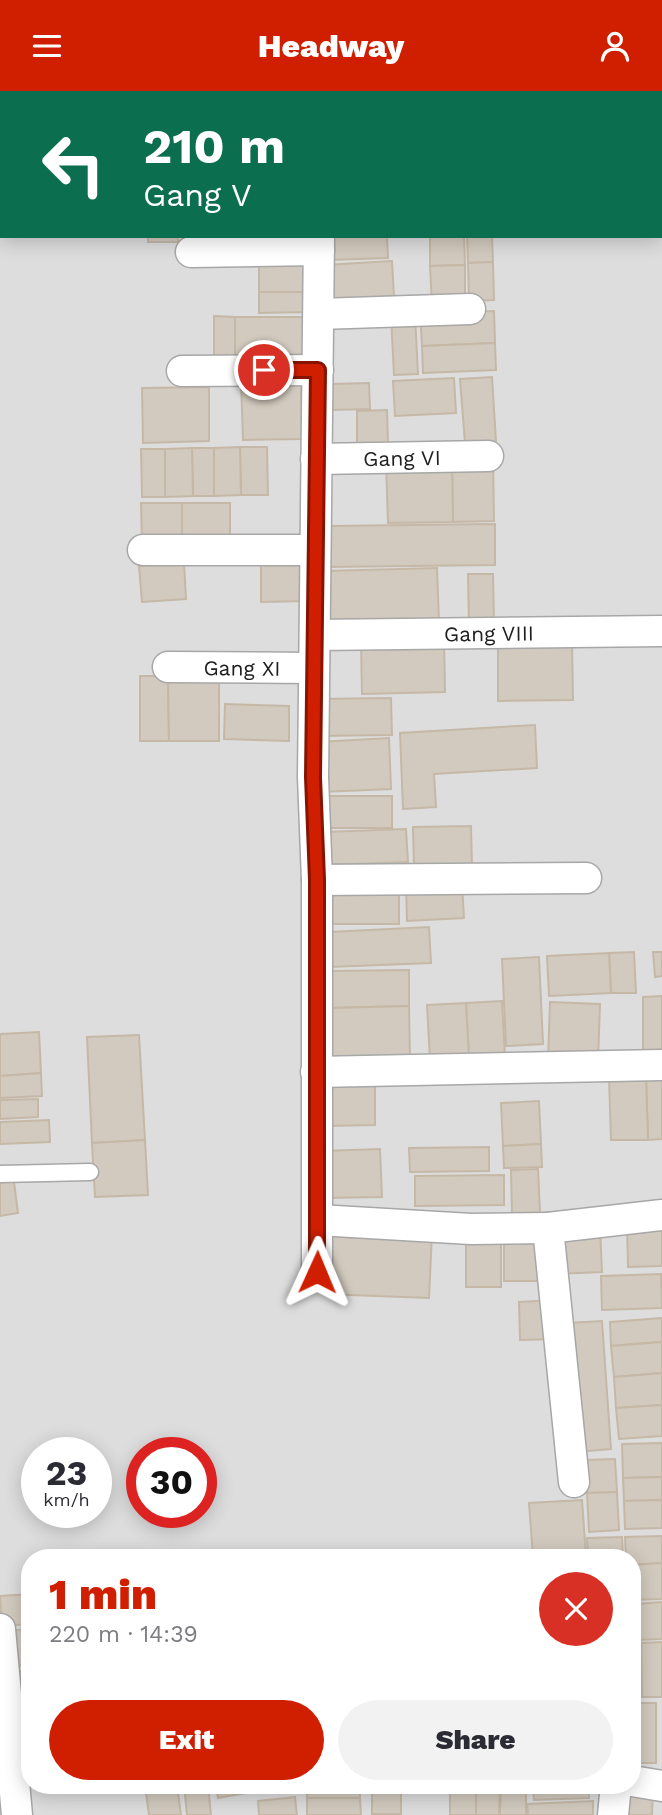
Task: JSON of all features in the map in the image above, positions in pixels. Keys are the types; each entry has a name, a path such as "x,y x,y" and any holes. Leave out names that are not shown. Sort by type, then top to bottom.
{"street":[{"path":"191,252 319,243 316,635 313,668 317,880 317,1272"},
{"path":"319,314 470,309"},
{"path":"182,371 318,370"},
{"name":"Gang VI","path":"316,460 488,456"},
{"path":"143,549 315,550"},
{"name":"Gang VIII","path":"316,635 662,631"},
{"name":"Gang XI","path":"168,667 313,668"},
{"path":"317,880 586,878"},
{"path":"316,1072 662,1065"},
{"path":"318,1220 471,1229 548,1228 662,1215"},
{"path":"548,1228 574,1482"},
{"path":"0,1629 15,1794"},
{"path":"641,1782 662,1786"},
{"path":"613,1815 615,1794"}],"lane":[{"path":"0,1174 90,1172"}],"shaded area":[{"path":"0,238 662,238 662,1815 0,1815"}],"building":[{"path":"148,238 178,238 178,242 148,242"},
{"path":"327,238 387,238 388,258 328,260"},
{"path":"430,238 464,238 465,265 430,266"},
{"path":"467,238 492,238 493,262 468,263"},
{"path":"259,259 309,259 309,292 259,292"},
{"path":"392,261 394,296 326,300 324,265"},
{"path":"493,262 494,300 469,301 468,263"},
{"path":"465,265 465,304 432,305 430,266"},
{"path":"259,292 309,292 308,312 259,313"},
{"path":"494,311 495,343 422,346 420,314"},
{"path":"415,315 418,374 394,375 391,317"},
{"path":"214,316 235,317 235,362 214,362"},
{"path":"235,317 308,317 308,362 235,362"},
{"path":"495,343 496,370 423,373 422,346"},
{"path":"492,377 496,441 465,443 460,379"},
{"path":"454,378 456,413 395,416 393,381"},
{"path":"301,380 302,439 243,440 241,381"},
{"path":"369,383 370,409 329,410 329,384"},
{"path":"209,387 209,441 143,443 142,388"},
{"path":"387,410 388,443 357,443 357,411"},
{"path":"240,447 267,447 268,495 241,495"},
{"path":"240,447 241,495 214,496 214,448"},
{"path":"192,448 214,448 214,496 193,496"},
{"path":"192,448 193,496 165,497 165,449"},
{"path":"141,449 165,449 165,497 142,497"},
{"path":"493,459 494,521 453,522 452,460"},
{"path":"452,460 453,522 388,523 386,461"},
{"path":"141,503 182,503 182,544 142,544"},
{"path":"182,503 230,503 230,544 182,544"},
{"path":"495,524 495,565 325,567 325,526"},
{"path":"307,559 307,601 261,602 261,560"},
{"path":"184,563 186,599 142,602 139,566"},
{"path":"437,568 439,623 326,627 324,571"},
{"path":"468,574 493,574 494,625 469,625"},
{"path":"444,641 445,692 362,694 361,643"},
{"path":"572,644 573,700 498,701 498,645"},
{"path":"140,676 168,676 169,741 140,741"},
{"path":"168,676 219,676 219,741 169,741"},
{"path":"391,698 392,735 316,736 315,699"},
{"path":"225,704 289,706 289,741 224,739"},
{"path":"535,725 537,768 434,774 436,807 403,809 400,733"},
{"path":"389,738 391,789 321,792 318,742"},
{"path":"327,796 392,796 392,828 327,828"},
{"path":"471,826 472,866 414,867 413,827"},
{"path":"406,829 408,862 325,865 324,832"},
{"path":"462,883 464,918 407,921 406,886"},
{"path":"326,888 399,888 399,924 326,924"},
{"path":"429,927 431,963 330,967 329,932"},
{"path":"634,952 636,993 611,993 609,953"},
{"path":"653,952 662,952 662,976 655,977"},
{"path":"609,953 611,993 549,996 547,956"},
{"path":"539,957 543,1044 506,1046 502,959"},
{"path":"409,970 409,1006 330,1008 329,971"},
{"path":"662,996 662,1058 643,1059 643,997"},
{"path":"502,1001 505,1056 469,1058 466,1003"},
{"path":"550,1002 600,1004 598,1061 548,1059"},
{"path":"466,1003 469,1058 430,1060 427,1005"},
{"path":"409,1006 410,1059 331,1060 330,1008"},
{"path":"39,1032 41,1073 0,1076 0,1034"},
{"path":"139,1035 145,1140 92,1143 87,1037"},
{"path":"41,1073 42,1096 0,1098 0,1076"},
{"path":"662,1075 662,1139 648,1140 646,1076"},
{"path":"646,1076 648,1140 611,1140 609,1077"},
{"path":"324,1084 375,1084 375,1125 325,1126"},
{"path":"38,1099 38,1117 0,1119 0,1100"},
{"path":"539,1101 541,1144 503,1146 501,1103"},
{"path":"49,1120 50,1142 0,1144 0,1122"},
{"path":"145,1140 148,1195 95,1197 92,1143"},
{"path":"541,1144 542,1167 504,1168 503,1146"},
{"path":"489,1147 489,1171 410,1172 409,1148"},
{"path":"380,1149 382,1197 322,1198 321,1151"},
{"path":"538,1169 540,1213 512,1214 511,1170"},
{"path":"13,1174 18,1213 0,1216 0,1176"},
{"path":"504,1175 504,1205 415,1206 415,1176"},
{"path":"662,1220 662,1266 628,1267 627,1221"},
{"path":"600,1227 602,1272 555,1274 553,1229"},
{"path":"325,1229 432,1233 429,1298 323,1294"},
{"path":"466,1236 501,1236 501,1287 466,1287"},
{"path":"547,1238 547,1281 504,1281 504,1239"},
{"path":"661,1274 662,1308 602,1310 601,1276"},
{"path":"556,1300 557,1339 520,1340 519,1302"},
{"path":"662,1318 662,1342 611,1346 610,1322"},
{"path":"602,1321 611,1449 576,1452 568,1323"},
{"path":"662,1342 662,1373 614,1377 611,1346"},
{"path":"662,1373 662,1405 616,1408 614,1377"},
{"path":"662,1405 662,1436 619,1439 616,1408"},
{"path":"662,1443 662,1477 623,1478 622,1444"},
{"path":"615,1459 617,1492 587,1493 585,1460"},
{"path":"662,1477 662,1500 624,1501 623,1478"},
{"path":"617,1492 619,1530 589,1532 587,1493"},
{"path":"582,1500 586,1549 532,1549 529,1503"},
{"path":"662,1500 662,1528 625,1529 624,1501"},
{"path":"662,1536 662,1563 641,1564 641,1549 626,1549 625,1537"},
{"path":"622,1537 623,1549 588,1549 587,1538"},
{"path":"662,1563 662,1599 641,1600 641,1564"},
{"path":"21,1595 21,1625 2,1626 0,1596"},
{"path":"662,1602 662,1639 641,1640 641,1604"},
{"path":"21,1630 21,1666 5,1667 2,1631"},
{"path":"662,1642 662,1697 642,1697 641,1643"},
{"path":"21,1671 21,1696 17,1696 14,1672"},
{"path":"17,1696 21,1696 19,1716"},
{"path":"641,1703 656,1703 656,1763 641,1763"},
{"path":"21,1720 21,1745 19,1745 16,1721"},
{"path":"641,1789 653,1789 652,1815 616,1815 616,1794 641,1794"},
{"path":"146,1794 178,1794 181,1815 149,1815"},
{"path":"185,1794 209,1794 211,1815 187,1815"},
{"path":"217,1794 240,1794 218,1798"},
{"path":"307,1794 360,1794 360,1798 307,1798"},
{"path":"372,1794 401,1794 401,1814 372,1814"},
{"path":"450,1794 476,1794 476,1815 450,1815"},
{"path":"476,1794 500,1794 499,1815 476,1815"},
{"path":"501,1794 526,1794 526,1815 500,1815"},
{"path":"534,1794 589,1794 589,1798 534,1800"},
{"path":"295,1797 297,1815 259,1815 258,1801"},
{"path":"307,1798 360,1798 361,1815 307,1815"},
{"path":"593,1801 593,1815 528,1815 527,1804"}],"route":[{"path":"264,370 318,370 316,635 313,668 317,880 317,1272"}]}
